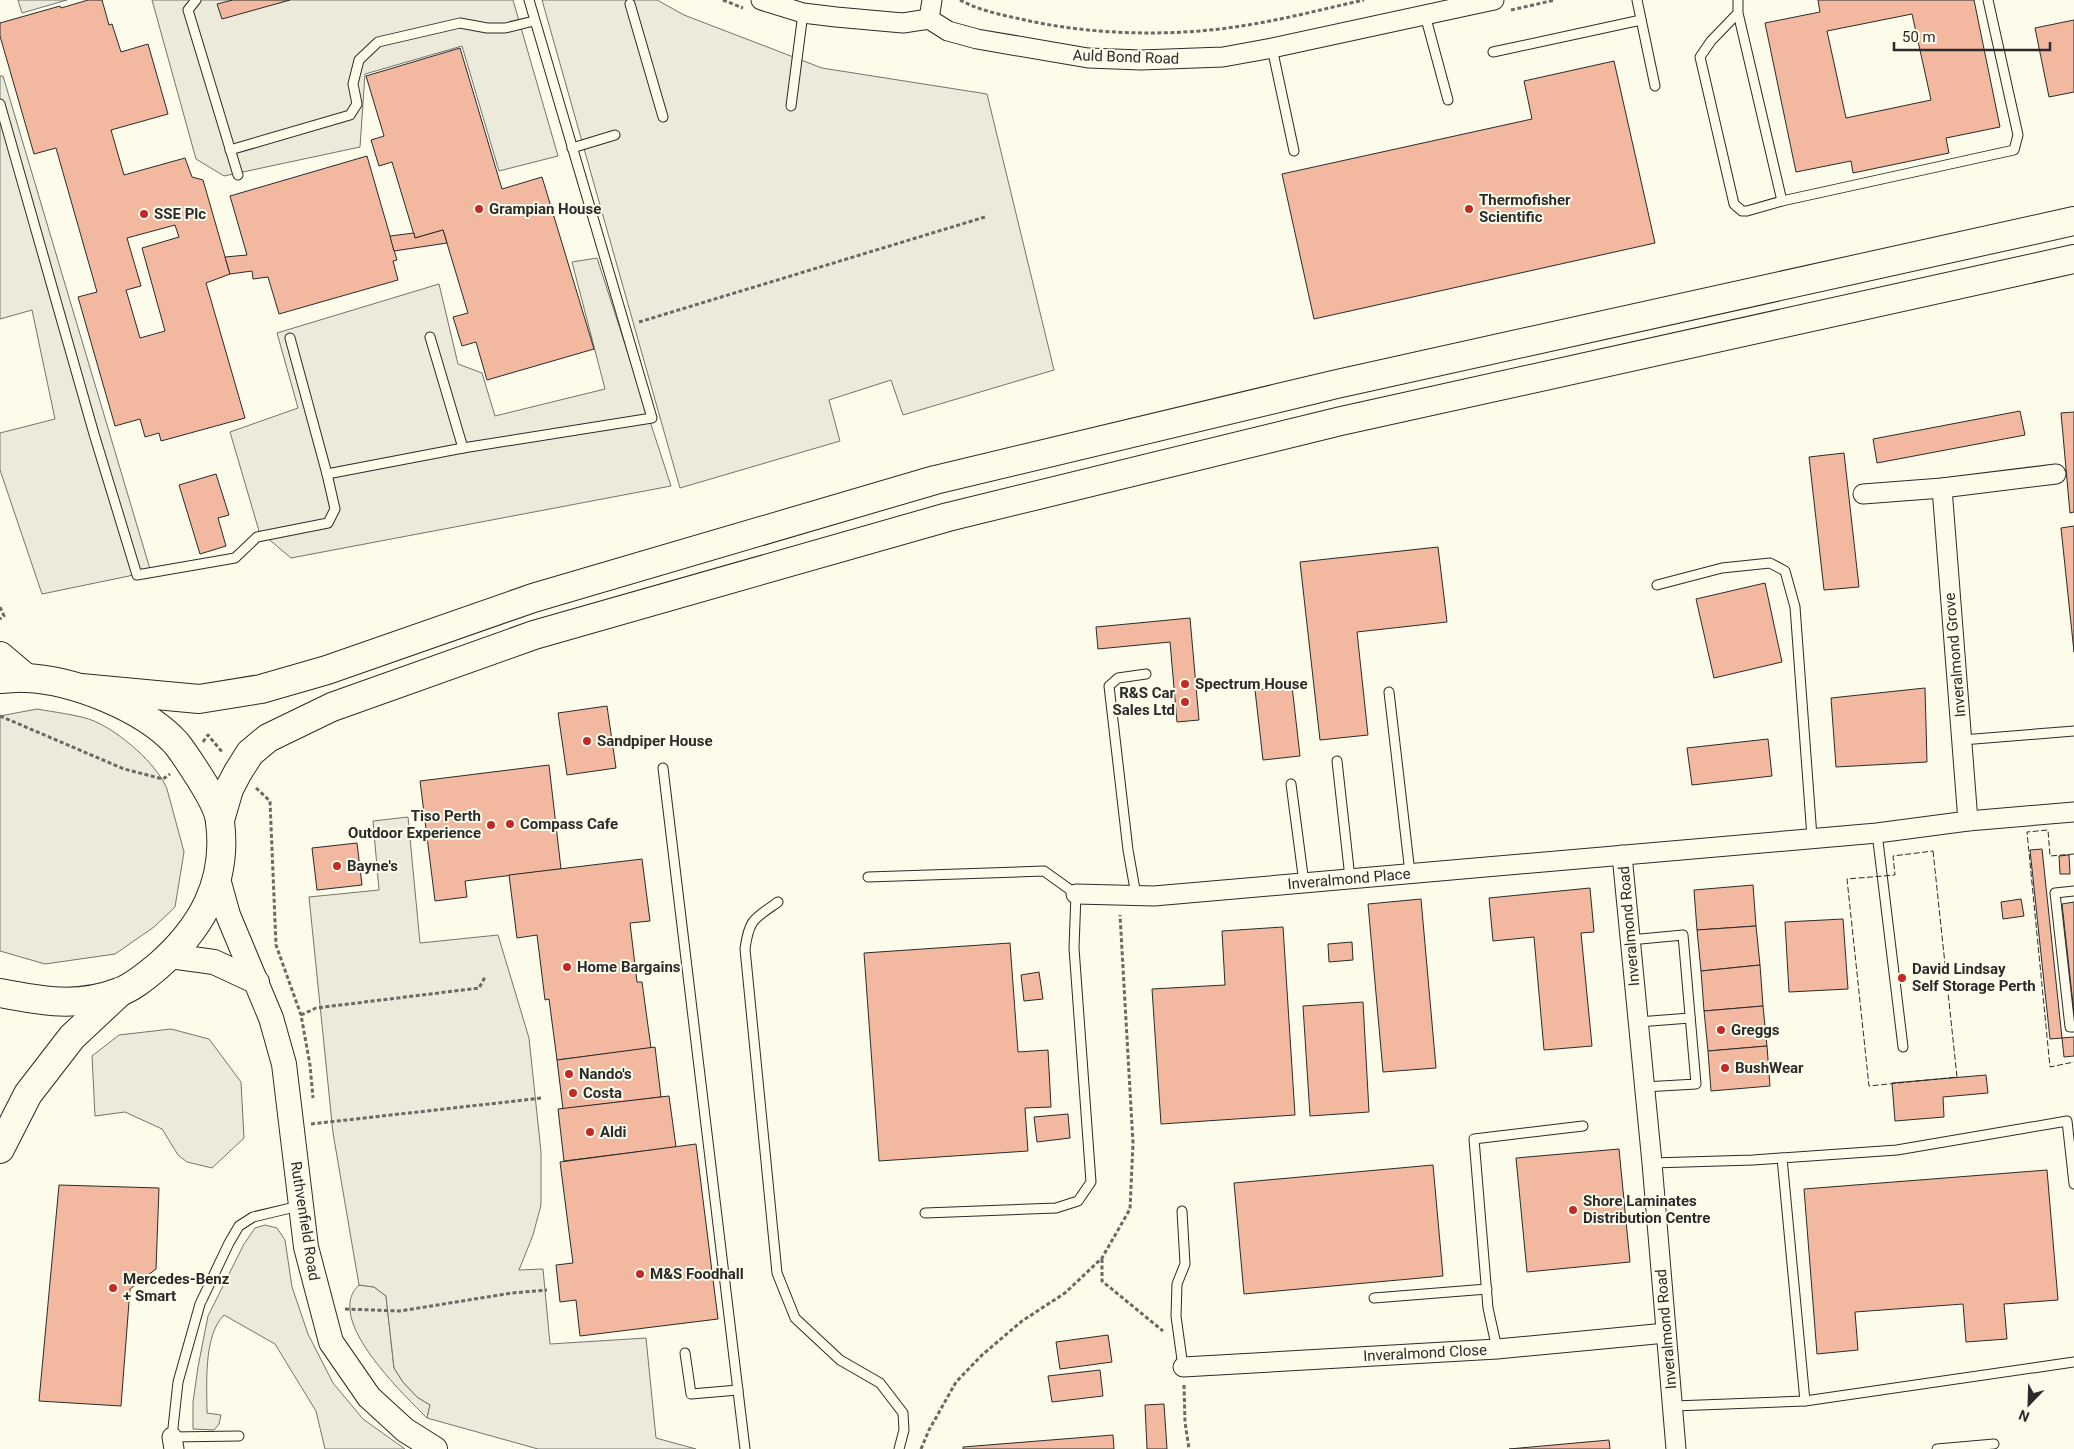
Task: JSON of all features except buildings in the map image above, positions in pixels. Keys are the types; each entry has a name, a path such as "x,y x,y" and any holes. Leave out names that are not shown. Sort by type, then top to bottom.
{"main road":[{"path":"0,656 13,678 80,688 199,699 261,689 327,670 534,598 935,480 1337,384 2074,221"},
{"path":"0,1149 28,1094 72,1037 120,992 150,973 170,956 208,907 218,879 221,850 220,820 229,790 250,753 268,738 332,707 534,635 958,514 1341,421 2074,259"},
{"path":"80,688 125,706 153,723 175,742 207,790 220,820"},
{"path":"0,993 60,1003 89,1000 120,992"}],"street":[{"path":"760,0 803,12 903,23 929,20 932,0"},
{"name":"Auld Bond Road","path":"929,20 948,31 977,39 1088,58 1185,60 1223,57 1272,48 1494,0"},
{"path":"1864,494 1942,488 2056,474"},
{"name":"Inveralmond Grove","path":"1942,488 1968,821"},
{"name":"Inveralmond Road","path":"1676,1449 1674,1406 1652,1162 1622,855 2074,812"},
{"name":"Inveralmond Place","path":"1076,894 1154,896 1622,855"},
{"name":"Ruthvenfield Road","path":"218,879 228,915 271,1018 284,1064 306,1247 331,1342 369,1397 404,1430 435,1449"},
{"path":"170,956 214,962 257,982"},
{"name":"Inveralmond Close","path":"1183,1367 1497,1349 1666,1333"}],"lane":[{"path":"186,0 238,176"},
{"path":"188,10 196,0"},
{"path":"328,474 463,448 652,418 529,0"},
{"path":"1637,0 1654,86"},
{"path":"1738,0 1738,13 1782,201"},
{"path":"1738,13 1705,47 1700,57 1734,204 1742,211 1747,211 1782,201 2014,150 2018,135 1988,0"},
{"path":"630,4 663,117"},
{"path":"791,106 803,12"},
{"path":"1425,15 1448,100"},
{"path":"1494,52 1641,20"},
{"path":"230,150 350,115 357,104 353,84 359,60 378,42 460,23 487,28 505,28 534,21"},
{"path":"1272,48 1294,151"},
{"path":"0,104 94,434 137,575 235,558 257,537 328,523 335,509 328,474 290,338"},
{"path":"572,148 615,134"},
{"path":"430,336 463,448"},
{"path":"1657,585 1722,568 1770,563 1785,571 1795,607 1812,837"},
{"path":"1136,896 1128,850 1109,686 1118,678 1146,674"},
{"path":"1389,692 1410,873"},
{"path":"1962,740 2074,731"},
{"path":"1338,761 1350,878"},
{"path":"664,768 745,1449"},
{"path":"1291,784 1304,883"},
{"path":"1877,832 1903,1047"},
{"path":"868,877 1044,871 1076,894 1074,948 1091,1182 1078,1201 1056,1208 925,1213"},
{"path":"2074,891 2055,893 2070,1027 2074,1026"},
{"path":"778,902 754,918 748,930 745,949 777,1273 795,1318 840,1360 880,1383 903,1413 904,1430 898,1449"},
{"path":"1630,940 1683,936 1696,1084 1644,1087"},
{"path":"1638,1022 1690,1018"},
{"path":"1652,1162 1782,1158 1897,1150 2067,1121 2074,1184"},
{"path":"1497,1349 1488,1308 1474,1139 1583,1126"},
{"path":"1782,1158 1805,1401"},
{"path":"239,1436 173,1443 178,1382 200,1304 239,1226 253,1217 300,1206"},
{"path":"1182,1211 1185,1264 1177,1284 1176,1316 1183,1367"},
{"path":"1374,1298 1487,1289"},
{"path":"685,1353 691,1394 738,1390"},
{"path":"1674,1406 1805,1401 2074,1362"},
{"path":"1937,1449 1994,1444"}],"path":[{"path":"960,0 985,10 1051,26 1127,32 1186,32 1241,26 1364,0"},
{"path":"625,327 985,217"},
{"path":"0,607 4,616 0,619"},
{"path":"301,1015 316,1008 479,988 485,977"},
{"path":"291,1124 315,1124 542,1098"},
{"path":"1102,1258 1102,1281 1163,1332 1183,1367 1185,1422 1189,1449"},
{"path":"322,1308 400,1311 547,1290"}],"shaded area":[{"path":"18,0 67,0 22,13"},
{"path":"152,0 513,0 558,156 499,171 462,46 365,74 360,147 224,176 196,159"},
{"path":"542,0 657,0 684,15 822,68 987,94 1054,370 903,415 891,380 829,400 840,441 680,488"},
{"path":"0,76 3,76 150,569 129,576 42,594 0,470 0,433 55,419 32,310 0,319"},
{"path":"597,258 671,486 291,558 259,531 230,432 298,408 277,333 439,284 458,364 482,373 495,416 605,389 572,262"},
{"path":"37,709 81,717 104,726 126,741 146,759 162,779 167,789 184,852 175,907 154,927 115,954 45,964 0,951 0,716"},
{"path":"408,817 420,943 498,935 529,1038 541,1152 541,1205 533,1235 519,1270 543,1269 550,1344 646,1338 656,1438 696,1449 538,1449 427,1418 430,1405 417,1397 403,1382 394,1368 386,1296 374,1287 359,1285 333,1133 309,897 379,890 373,821"},
{"path":"171,1029 209,1039 241,1082 244,1138 212,1168 187,1162 178,1155 162,1129 125,1112 95,1116 92,1056 119,1035"},
{"path":"265,1225 277,1228 285,1240 292,1287 308,1334 333,1383 363,1419 405,1449 325,1449 316,1411 275,1344 224,1315 212,1335 207,1375 207,1413 221,1415 219,1424 214,1430 193,1429 193,1402 208,1316 244,1244 255,1228"},
{"path":"359,1285 374,1287 386,1296 394,1368 403,1382 417,1397 430,1405 427,1418 378,1365 357,1332 351,1316 350,1302 353,1293"}],"fence":[{"path":"2074,854 2050,856 2048,830 2027,832 2050,1067 2074,1062"},
{"path":"1933,851 1957,1077 1869,1086 1847,879 1895,875 1893,856 1933,851"}],"place":[{"name":"Grampian House","path":"479,209"},
{"name":"Thermofisher Scientific","path":"1469,209"},
{"name":"SSE Plc","path":"144,214"},
{"name":"Spectrum House","path":"1185,684"},
{"name":"R&S Car Sales Ltd","path":"1185,702"},
{"name":"Sandpiper House","path":"587,741"},
{"name":"Compass Cafe","path":"510,824"},
{"name":"Tiso Perth Outdoor Experience","path":"491,825"},
{"name":"Bayne's","path":"337,866"},
{"name":"Home Bargains","path":"567,967"},
{"name":"David Lindsay Self Storage Perth","path":"1902,978"},
{"name":"Greggs","path":"1721,1030"},
{"name":"BushWear","path":"1725,1068"},
{"name":"Nando's","path":"569,1074"},
{"name":"Costa","path":"573,1093"},
{"name":"Aldi","path":"590,1132"},
{"name":"Shore Laminates Distribution Centre","path":"1573,1210"},
{"name":"M&S Foodhall","path":"640,1274"},
{"name":"Mercedes-Benz + Smart","path":"113,1288"}]}
